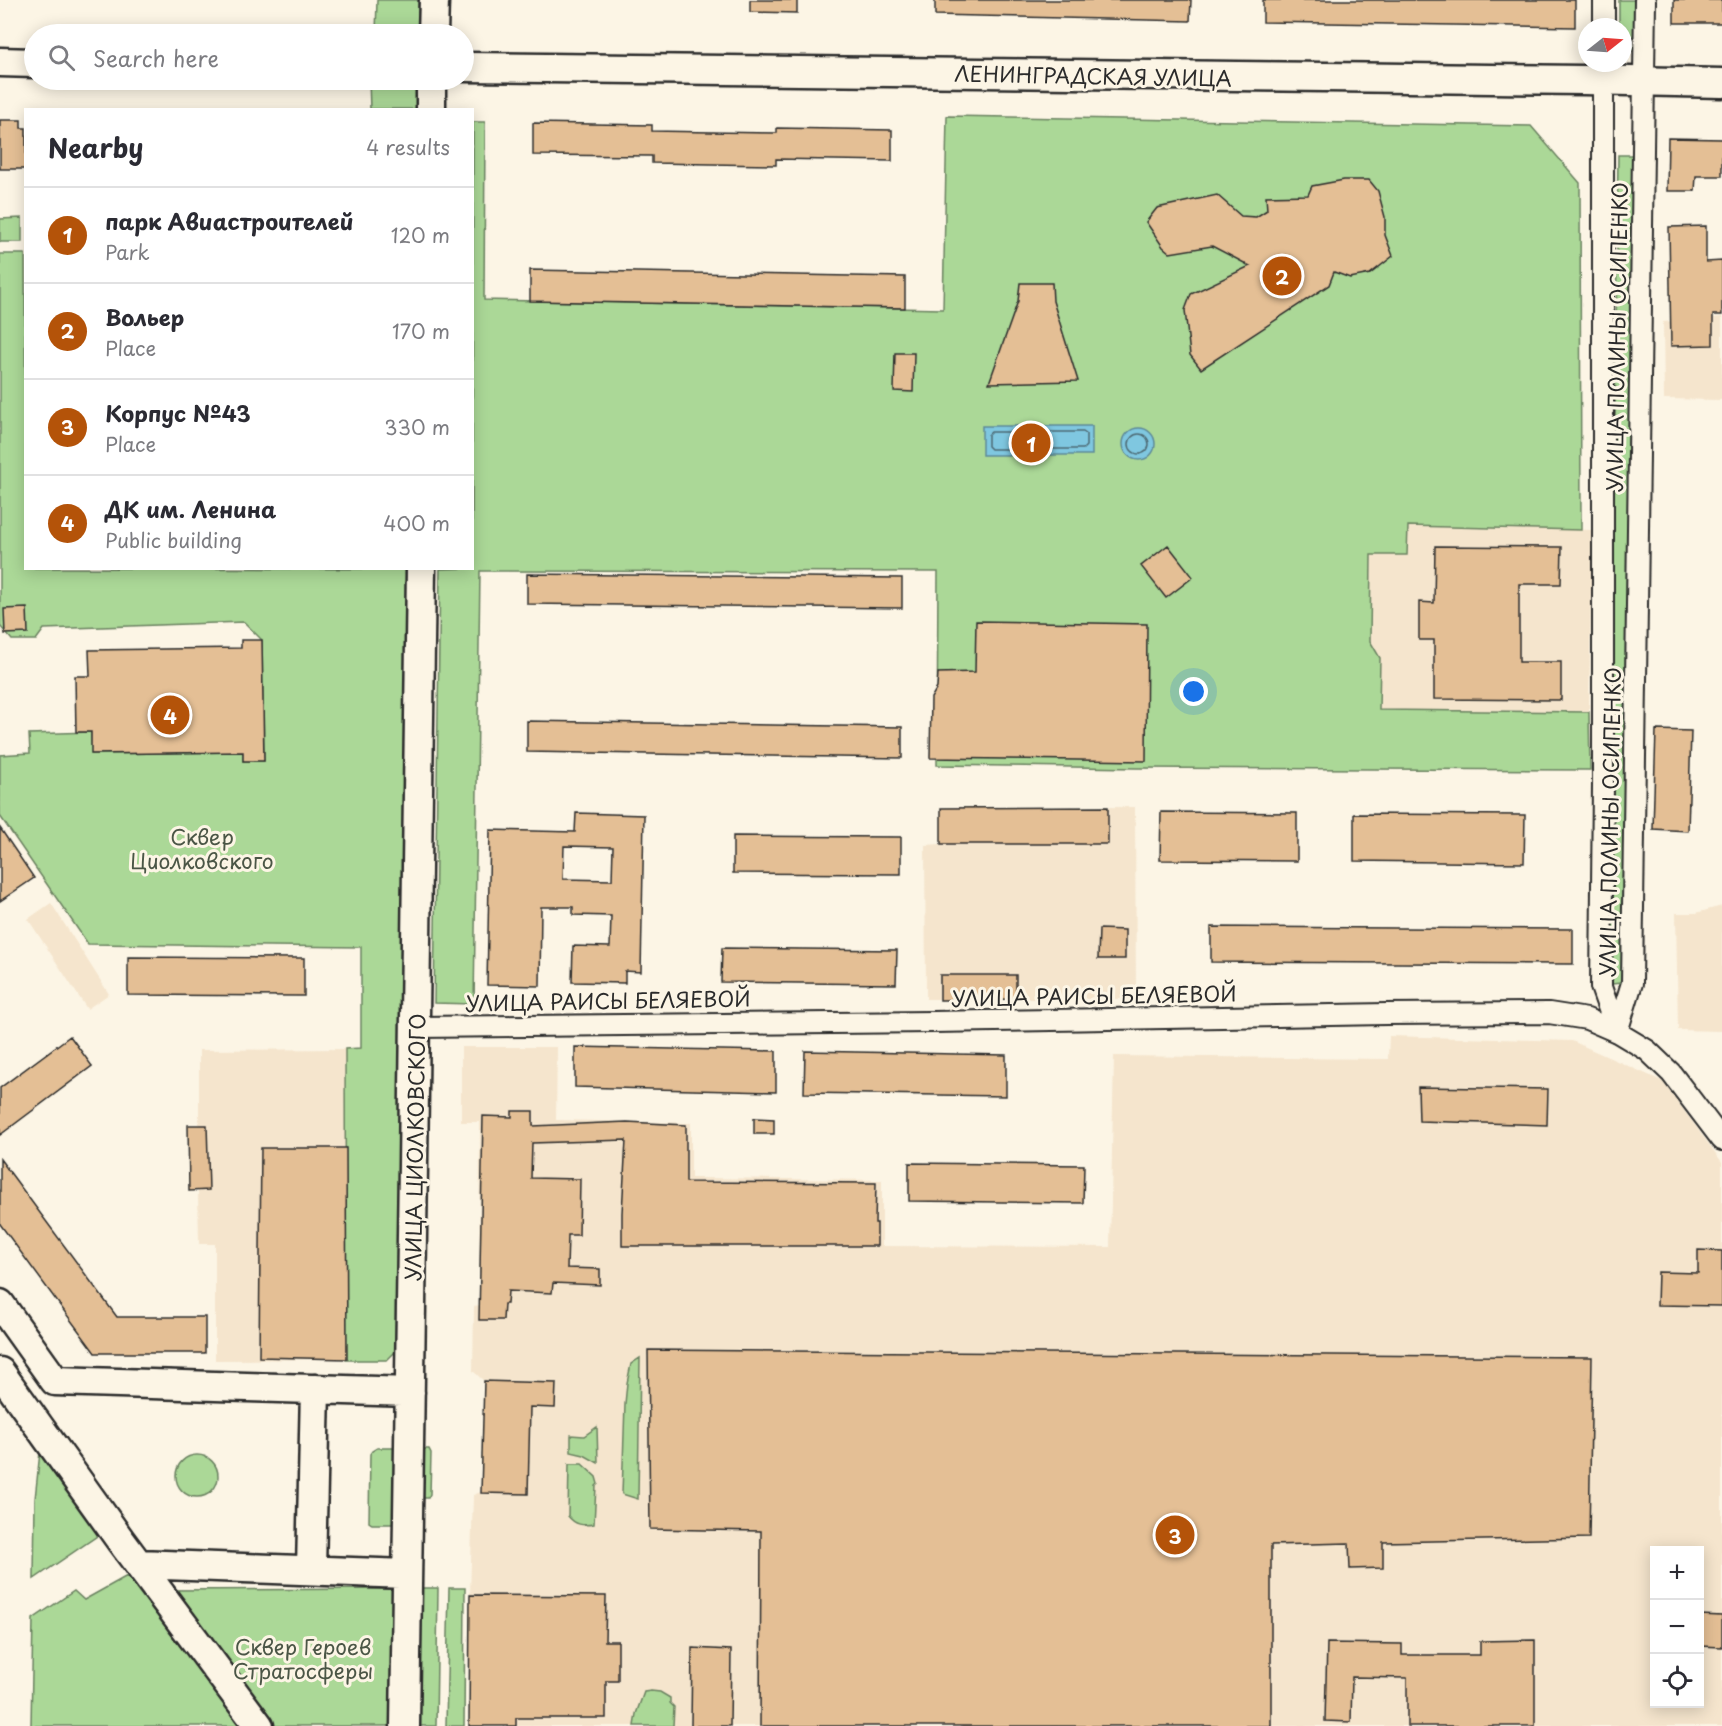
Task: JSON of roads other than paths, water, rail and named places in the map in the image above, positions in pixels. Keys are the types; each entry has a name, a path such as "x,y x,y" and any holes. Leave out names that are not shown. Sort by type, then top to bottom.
{"street":[{"path":"433,24 434,0"},
{"path":"1604,0 1604,18"},
{"name":"УЛИЦА ПОЛИНЫ ОСИПЕНКО","path":"1617,1032 1632,983 1645,0"},
{"path":"0,62 24,63"},
{"name":"ЛЕНИНГРАДСКАЯ УЛИЦА","path":"474,68 1578,71"},
{"name":"УЛИЦА ПОЛИНЫ ОСИПЕНКО","path":"1603,72 1601,987 1617,1032"},
{"name":"ЛЕНИНГРАДСКАЯ УЛИЦА","path":"1607,72 1643,81 1722,82"},
{"path":"431,90 431,108"},
{"name":"УЛИЦА ЦИОЛКОВСКОГО","path":"405,1726 421,570"},
{"name":"УЛИЦА РАИСЫ БЕЛЯЕВОЙ","path":"416,1027 1549,1013 1587,1018 1647,1050 1671,1072 1722,1140"},
{"path":"0,1304 55,1381 410,1392"},
{"path":"0,1372 138,1564 259,1726"},
{"path":"311,1570 315,1389"},
{"path":"138,1564 406,1574"}],"water":[{"path":"982,426 1092,426 1092,455 982,455"},
{"path":"1139,428 1151,432 1155,444 1151,456 1139,460 1127,456 1123,444 1127,432"}],"place":[{"name":"Вольер","path":"1282,276"},
{"name":"парк Авиастроителей","path":"1031,443"},
{"name":"ДК им. Ленина","path":"170,715"},
{"name":"Корпус №43","path":"1175,1535"}],"park label":[{"name":"Сквер Циолковского","path":"202,848"},
{"name":"Сквер Героев Стратосферы","path":"303,1658"}]}
